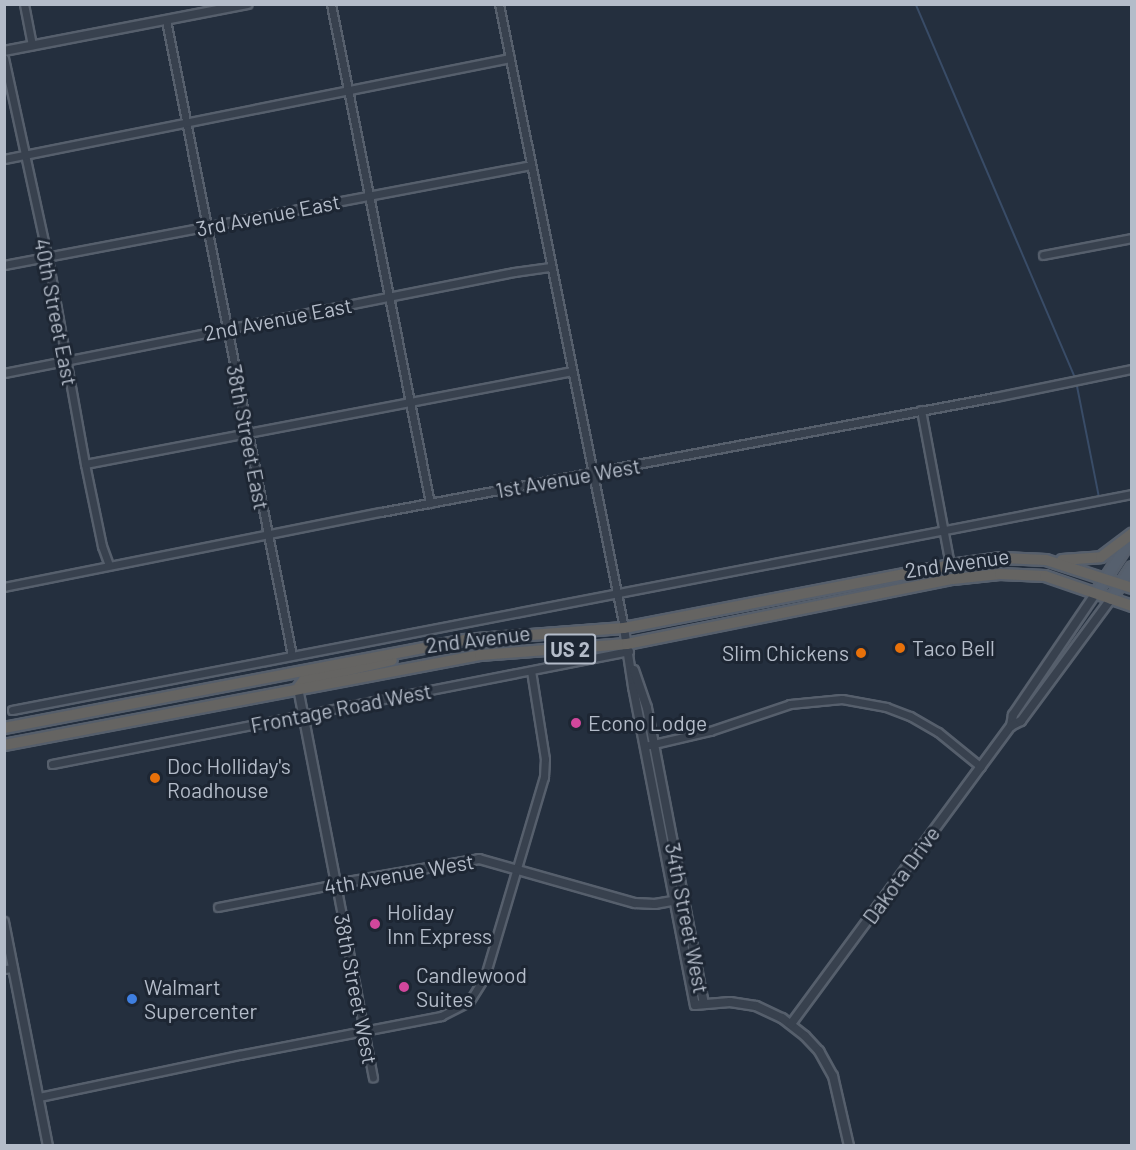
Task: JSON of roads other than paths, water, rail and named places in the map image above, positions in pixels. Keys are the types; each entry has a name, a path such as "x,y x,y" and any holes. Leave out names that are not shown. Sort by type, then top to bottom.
{"highway":[{"path":"1046,560 1097,559 1131,536"},
{"name":"2nd Avenue","path":"4,729 443,644 624,628 950,565 1002,558 1046,560 1106,577 1131,588"},
{"name":"2nd Avenue","path":"4,745 480,655 628,647 953,579 1000,574 1045,576 1131,606"},
{"path":"298,688 304,680 492,638"},
{"path":"4,724 54,714 88,712"}],"main road":[{"path":"1096,593 1131,536"},
{"path":"1111,599 1131,567"}],"street":[{"path":"24,4 32,45"},
{"path":"4,51 247,4"},
{"path":"331,4 430,503"},
{"name":"34th Street West","path":"499,4 649,745 679,899 695,1005 704,1003 748,1004 774,1013 791,1024"},
{"name":"38th Street East","path":"166,20 268,536"},
{"name":"40th Street East","path":"4,58 47,257 85,464 102,546 109,566"},
{"path":"4,159 510,58"},
{"name":"3rd Avenue East","path":"4,265 531,165"},
{"path":"1043,255 1131,238"},
{"name":"2nd Avenue East","path":"4,374 174,338 227,331 389,297 551,267"},
{"name":"1st Avenue West","path":"4,587 1131,369"},
{"path":"85,464 572,371"},
{"path":"921,410 950,565"},
{"path":"12,710 1131,494"},
{"path":"268,536 292,656"},
{"name":"Dakota Drive","path":"791,1024 1011,726 1013,715 1096,593"},
{"name":"Dakota Drive","path":"1011,726 1021,721 1111,599"},
{"name":"Frontage Road West","path":"52,764 531,671 628,647"},
{"path":"39,1097 445,1016 470,1002 485,976 545,771 531,671"},
{"name":"38th Street West","path":"298,688 373,1078"},
{"path":"649,745 711,731 790,704 842,699 886,707 910,716 938,732 981,767"},
{"name":"4th Avenue West","path":"218,907 468,859 486,860 635,903 679,899"},
{"path":"4,922 9,969 48,1146"},
{"path":"791,1024 812,1043 829,1068 840,1095 849,1146"}],"waterway":[{"path":"916,4 1075,377"},
{"path":"1077,384 1099,495"}],"place":[{"name":"Taco Bell","path":"900,648"},
{"name":"Slim Chickens","path":"861,653"},
{"name":"Econo Lodge","path":"576,723"},
{"name":"Doc Holliday's Roadhouse","path":"155,778"},
{"name":"Holiday Inn Express","path":"375,924"},
{"name":"Candlewood Suites","path":"404,987"},
{"name":"Walmart Supercenter","path":"132,999"}]}
